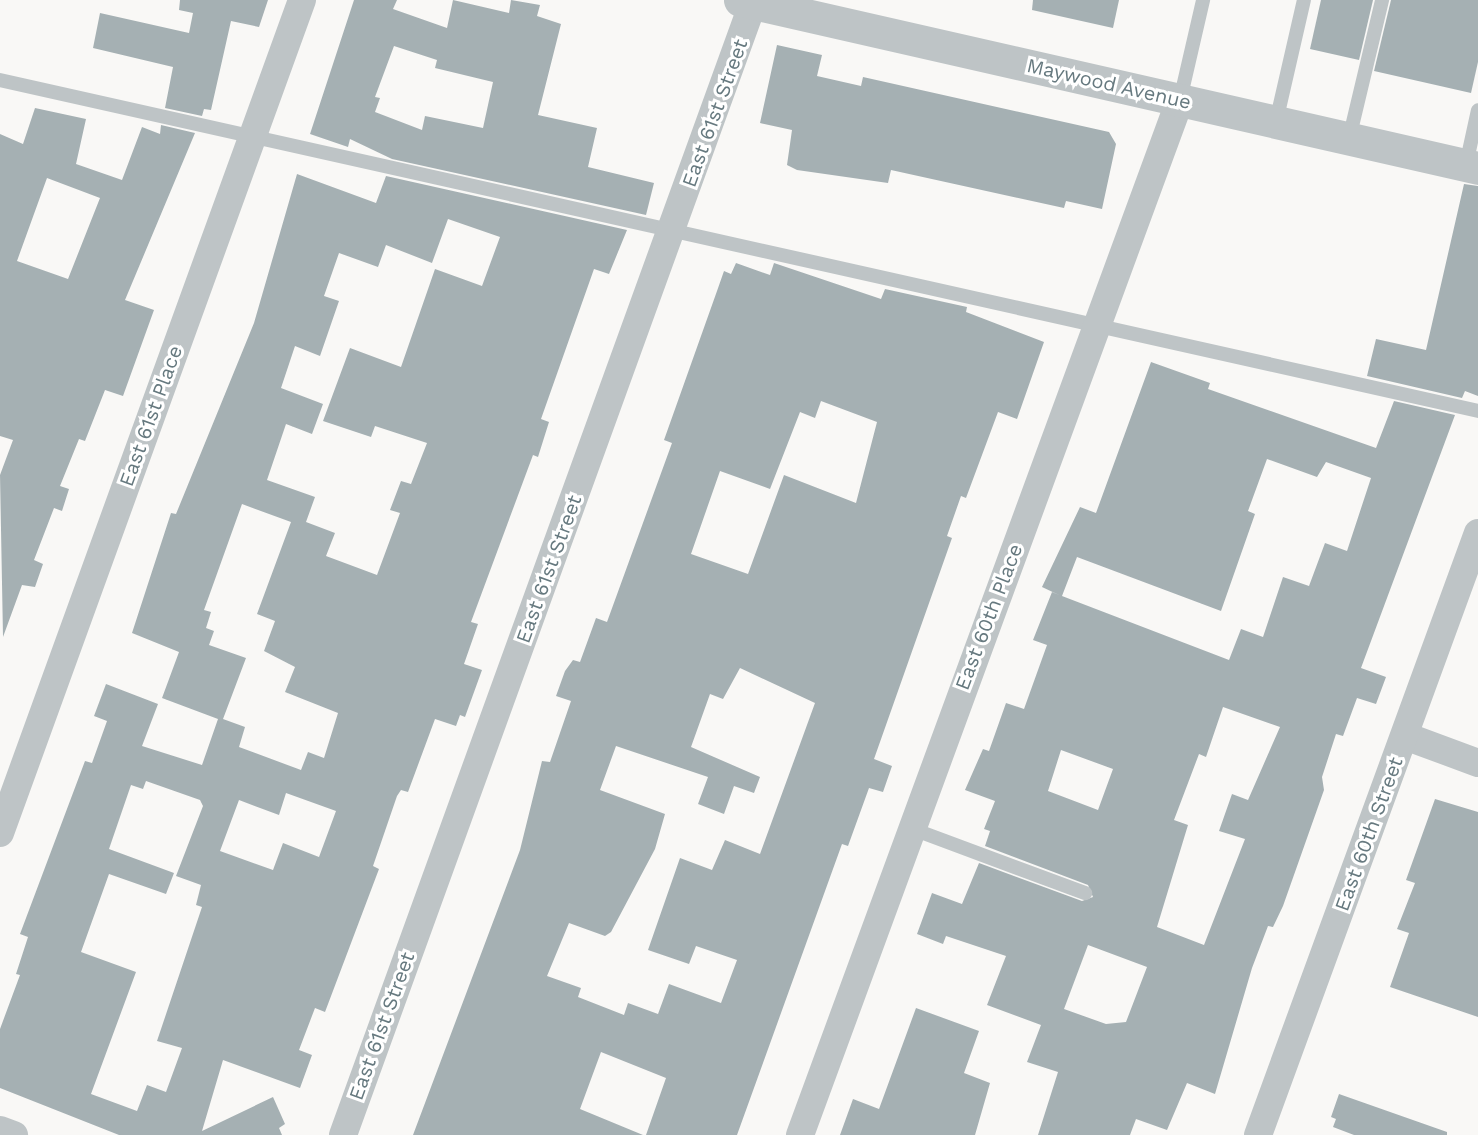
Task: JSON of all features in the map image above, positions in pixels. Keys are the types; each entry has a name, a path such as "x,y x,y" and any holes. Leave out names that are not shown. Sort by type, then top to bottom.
{"street":[{"name":"East 61st Place","path":"0,832 302,0"},
{"name":"Maywood Avenue","path":"747,2 1472,166"},
{"name":"East 61st Street","path":"343,1135 672,229 747,2"},
{"name":"East 60th Place","path":"800,1135 910,828 1099,324 1179,100"},
{"name":"East 60th Street","path":"1258,1135 1478,533"},
{"path":"1405,736 1478,763"},
{"path":"0,1130 14,1135"}],"lane":[{"path":"1179,100 1203,0"},
{"path":"1276,122 1304,0"},
{"path":"1349,139 1382,0"},
{"path":"0,80 252,139 672,229 1478,411"},
{"path":"1472,166 1478,110"},
{"path":"910,828 1085,893"}],"building":[{"path":"180,0 268,0 259,27 231,21 211,110 204,109 202,116 165,108 173,67 93,48 100,13 189,33 193,13 179,10"},
{"path":"354,0 397,0 393,9 447,28 453,0 509,13 511,0 540,5 537,16 561,24 538,115 597,128 588,167 654,183 646,215 392,159 350,139 348,147 310,134","holes":["394,46 437,60 435,68 493,82 483,128 425,116 422,130 375,112 380,98 375,97"]},
{"path":"1033,0 1119,0 1113,28 1032,10"},
{"path":"1321,0 1373,0 1359,60 1310,49"},
{"path":"1391,0 1478,0 1478,62 1471,93 1374,71"},
{"path":"777,45 822,55 817,76 861,86 863,77 1109,132 1116,144 1102,209 1066,201 1064,208 891,170 888,183 797,170 787,165 792,130 760,123"},
{"path":"35,108 86,119 76,164 122,180 142,127 160,134 161,125 195,133 125,300 154,310 123,396 105,390 85,441 79,439 60,486 69,489 62,511 54,508 34,560 43,564 35,587 22,585 3,637 0,475 13,440 0,436 0,134 23,144","holes":["47,178 100,198 68,279 17,261"]},
{"path":"297,174 376,203 386,176 627,230 609,274 594,269 541,419 549,422 538,457 533,455 471,622 478,624 464,664 482,670 465,717 460,715 456,726 435,719 408,792 401,790 397,796 373,866 379,869 325,1012 315,1008 299,1050 312,1055 300,1088 223,1060 202,1131 273,1097 285,1124 279,1128 282,1135 119,1135 0,1088 0,1029 20,975 16,974 28,937 20,934 85,761 92,763 107,721 94,716 106,684 158,704 142,746 202,765 218,719 162,698 179,652 132,633 171,513 176,514 254,323","holes":["448,219 500,237 482,286 435,269 401,367 350,348 323,421 371,437 375,426 427,443 411,484 401,481 390,510 400,513 377,575 326,556 335,533 306,522 315,497 267,480 286,424 312,434 323,404 281,388 295,346 320,356 339,301 324,296 339,253 378,267 386,245 432,263","242,504 291,522 257,614 275,621 264,651 295,667 285,692 338,713 324,758 308,752 301,770 239,747 245,727 223,719 246,658 209,645 214,631 206,628 211,612 204,610","146,781 200,800 203,806 176,876 201,885 196,905 202,907 157,1041 182,1048 166,1092 147,1085 137,1111 91,1094 136,972 81,952 109,874 166,894 174,873 109,849 131,785 143,789","286,793 336,811 319,857 283,843 273,870 220,851 239,800 279,815"]},
{"path":"1464,184 1478,186 1478,396 1465,391 1462,398 1367,376 1376,339 1426,350"},
{"path":"736,263 770,275 774,263 881,299 885,289 967,307 966,312 1044,342 1017,419 998,412 966,498 961,496 947,536 952,538 874,759 892,766 883,792 869,788 848,846 842,844 737,1135 646,1135 666,1078 601,1052 580,1109 643,1135 413,1135 520,850 542,761 550,762 571,701 556,696 565,671 573,660 580,662 596,618 607,622 672,443 664,440 724,271 731,274","holes":["821,401 877,422 856,503 784,475 748,574 691,554 720,471 770,489 800,412 815,418","740,668 815,703 760,854 725,840 712,870 680,858 648,950 689,964 696,946 737,960 721,1003 669,984 658,1014 628,1003 624,1015 578,997 581,988 547,976 569,923 605,936 611,932 655,849 665,814 600,790 616,746 708,777 698,804 724,814 734,786 754,793 760,777 691,747 710,694 723,699"]},
{"path":"1151,362 1210,383 1208,389 1376,448 1394,401 1455,415 1361,668 1386,677 1376,704 1357,698 1343,736 1336,734 1322,777 1324,790 1283,906 1273,927 1268,926 1252,968 1215,1094 1187,1083 1167,1130 1136,1119 1130,1135 1038,1135 1058,1072 1027,1062 1041,1025 987,1005 1006,956 946,936 943,944 917,934 932,893 962,904 979,863 1082,901 1093,897 1088,885 985,846 990,831 984,829 995,801 965,790 983,749 989,751 1006,703 1024,709 1047,645 1033,640 1052,592 1059,595 1042,587 1080,507 1096,513","holes":["1267,459 1317,477 1326,462 1371,478 1347,551 1325,543 1309,586 1283,577 1263,637 1241,629 1229,660 1062,596 1077,557 1221,611 1255,514 1248,511","1223,707 1280,727 1248,800 1232,794 1219,831 1245,839 1204,945 1157,927 1188,825 1174,820 1199,754 1206,757","1061,750 1113,769 1098,810 1048,791","1088,945 1147,967 1126,1022 1106,1024 1064,1009"]},
{"path":"1435,799 1478,812 1478,1017 1390,987 1409,933 1397,929 1415,883 1406,880"},
{"path":"916,1008 979,1031 964,1073 990,1083 975,1135 840,1135 853,1099 879,1109"},
{"path":"1339,1094 1447,1132 1447,1135 1354,1135 1333,1127 1336,1119 1331,1117"}]}
